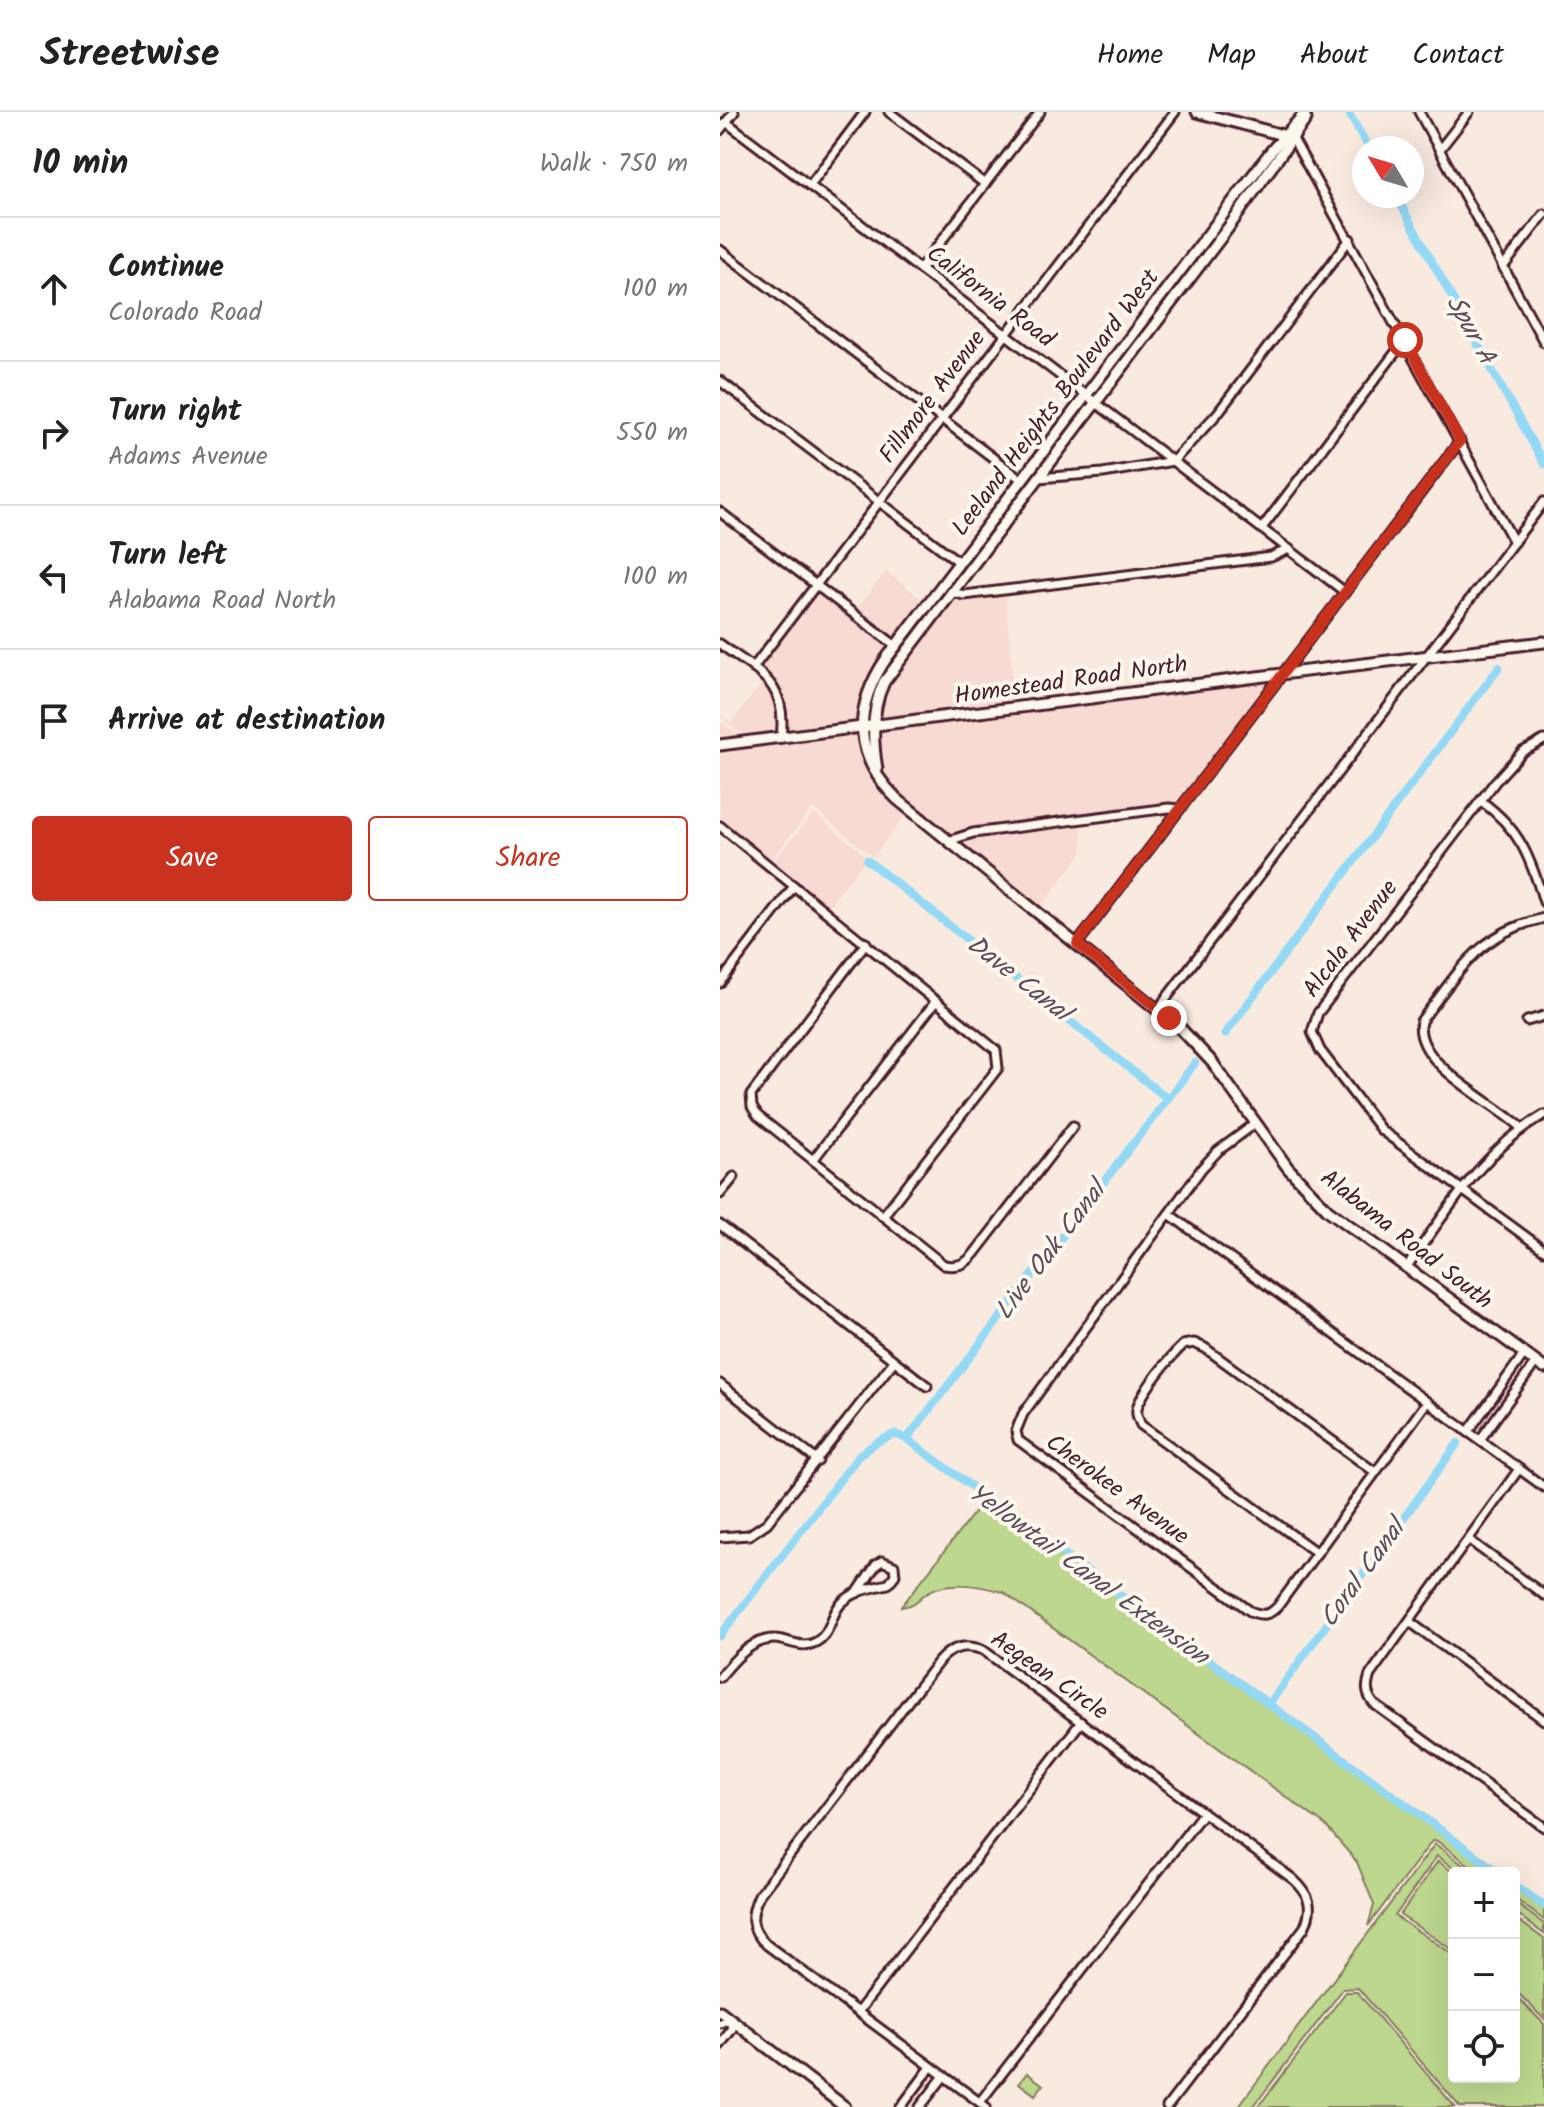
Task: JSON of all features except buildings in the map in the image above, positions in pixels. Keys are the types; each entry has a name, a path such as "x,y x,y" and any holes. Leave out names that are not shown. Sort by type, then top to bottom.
{"main road":[{"path":"1197,112 1289,137"},
{"name":"Leeland Heights Boulevard West","path":"863,729 866,695 896,646 1086,395 1308,112"},
{"name":"Leeland Heights Boulevard West","path":"879,777 874,751 875,706 884,682 1289,137"},
{"name":"Homestead Road North","path":"720,745 874,728 1169,686 1544,642"},
{"path":"863,729 868,761 879,777"},
{"name":"Alabama Road South","path":"879,777 894,796 1158,1009 1203,1051 1288,1168 1315,1199 1540,1365"},
{"path":"720,2011 725,2021 845,2107"},
{"path":"835,2098 854,2107"}],"street":[{"path":"720,130 734,112"},
{"path":"810,185 865,112"},
{"path":"889,112 985,184"},
{"path":"920,269 1040,112"},
{"name":"Fillmore Avenue","path":"753,668 1175,112"},
{"path":"1419,112 1544,342"},
{"path":"1440,149 1469,112"},
{"name":"California Road","path":"726,122 1345,592"},
{"path":"1289,137 1350,239 1514,542"},
{"path":"1503,267 1544,214"},
{"path":"1038,478 1090,474 1173,461 1217,414 1350,239"},
{"path":"720,250 1022,480"},
{"path":"1262,528 1405,340"},
{"path":"720,381 959,562"},
{"path":"1077,944 1460,441"},
{"path":"1158,1009 1544,502"},
{"path":"720,512 896,646"},
{"path":"951,592 964,595 1256,559 1281,554 1289,549"},
{"path":"720,644 753,668 777,692 784,720 781,738"},
{"name":"Alcala Avenue","path":"1540,1248 1381,1130 1320,1050 1312,1032 1318,1013 1481,801 1522,752 1544,740"},
{"path":"1481,801 1504,820 1523,843 1544,902"},
{"path":"948,841 973,833 1180,809"},
{"path":"720,826 996,1050 998,1066 883,1216"},
{"path":"720,983 794,886"},
{"path":"1522,1128 1440,1065 1425,1047 1419,1030 1421,1021 1480,947 1510,928 1544,918"},
{"path":"866,943 751,1095 752,1107 758,1116 944,1265 955,1267 969,1261 1073,1126"},
{"path":"813,1160 936,1001"},
{"path":"1527,1021 1544,1016"},
{"path":"1406,1268 1488,1158 1522,1128 1544,1115"},
{"name":"Cherokee Avenue","path":"1256,1123 1209,1159 1023,1414 1016,1431 1018,1440 1260,1616 1271,1614 1278,1606 1427,1402"},
{"path":"720,1194 734,1177"},
{"path":"1169,1214 1544,1487"},
{"path":"720,1225 927,1386"},
{"path":"1540,1248 1544,1236"},
{"path":"1317,1553 1141,1425 1136,1415 1137,1406 1174,1353 1183,1345 1194,1343 1205,1348 1375,1472"},
{"path":"1468,1432 1524,1354"},
{"path":"720,1537 739,1537 757,1531 778,1511 894,1361"},
{"path":"1480,1440 1540,1365"},
{"path":"720,1384 818,1461"},
{"path":"1519,1469 1370,1675 1366,1687 1368,1697 1374,1704 1544,1827"},
{"path":"1469,1540 1544,1595"},
{"path":"720,1677 750,1646 761,1641 774,1639 803,1645 821,1639 829,1630 838,1608 857,1593 876,1565 882,1561 894,1566 895,1575 888,1584 857,1593"},
{"path":"1410,1622 1544,1720"},
{"name":"Aegean Circle","path":"983,2105 767,1945 753,1929 751,1917 759,1895 939,1661 953,1649 974,1647 983,1650 1303,1887 1311,1907 1304,1928 1167,2107"},
{"path":"858,2012 1081,1722"},
{"path":"983,2105 1203,1813"},
{"path":"720,2045 732,2029 725,2021"},
{"path":"901,2107 931,2067"},
{"path":"920,2107 944,2076"}],"shaded area":[{"path":"886,571 924,601 869,678 858,707 858,725 747,738 720,717 720,714 731,723 766,678 751,665 814,582 854,613"},
{"path":"1005,590 1015,707 1282,673 1180,809 973,833 948,841 910,810 873,857 813,808 767,864 720,826 720,721 747,742 874,728 879,692 951,592"},
{"path":"814,813 867,857 827,909 771,864"},
{"path":"1081,822 1083,852 1039,909 956,841 974,836"}],"green space":[{"path":"988,1495 1496,1867 1472,1867 1437,1841 1432,1841 1368,1926 1374,1905 1357,1862 1325,1825 1003,1592 975,1586 945,1586 901,1607"},
{"path":"1435,1844 1466,1867 1452,1867 1437,1856 1395,1916 1448,1951 1448,2083 1520,2083 1520,2000 1544,2024 1544,2107 1460,2107 1358,1988 1343,1989 1253,2107 1238,2107"},
{"path":"1438,1861 1448,1868 1448,1947 1400,1915"},
{"path":"1520,1885 1544,1903 1544,1920 1520,1902"},
{"path":"1520,1906 1544,1924 1544,1934 1520,1916"},
{"path":"1520,1921 1544,1939 1544,2019 1520,1995"},
{"path":"1346,1992 1357,1992 1455,2107 1258,2107"},
{"path":"1027,2073 1043,2085 1035,2095 1019,2083"}],"waterway":[{"name":"Spur A","path":"1348,112 1362,136"},
{"name":"Spur A","path":"1403,208 1544,464"},
{"name":"Live Oak Canal","path":"1225,1034 1499,667"},
{"name":"Dave Canal","path":"867,860 1168,1099"},
{"name":"Live Oak Canal","path":"907,1439 1195,1063"},
{"name":"Yellowtail Canal Extension","path":"720,1636 860,1454 895,1434 907,1439 1491,1867"},
{"name":"Coral Canal","path":"1269,1704 1458,1443"},
{"name":"Yellowtail Canal Extension","path":"1520,1888 1544,1906"}],"route":[{"path":"1169,1018 1077,944 1460,441 1405,340"}]}
